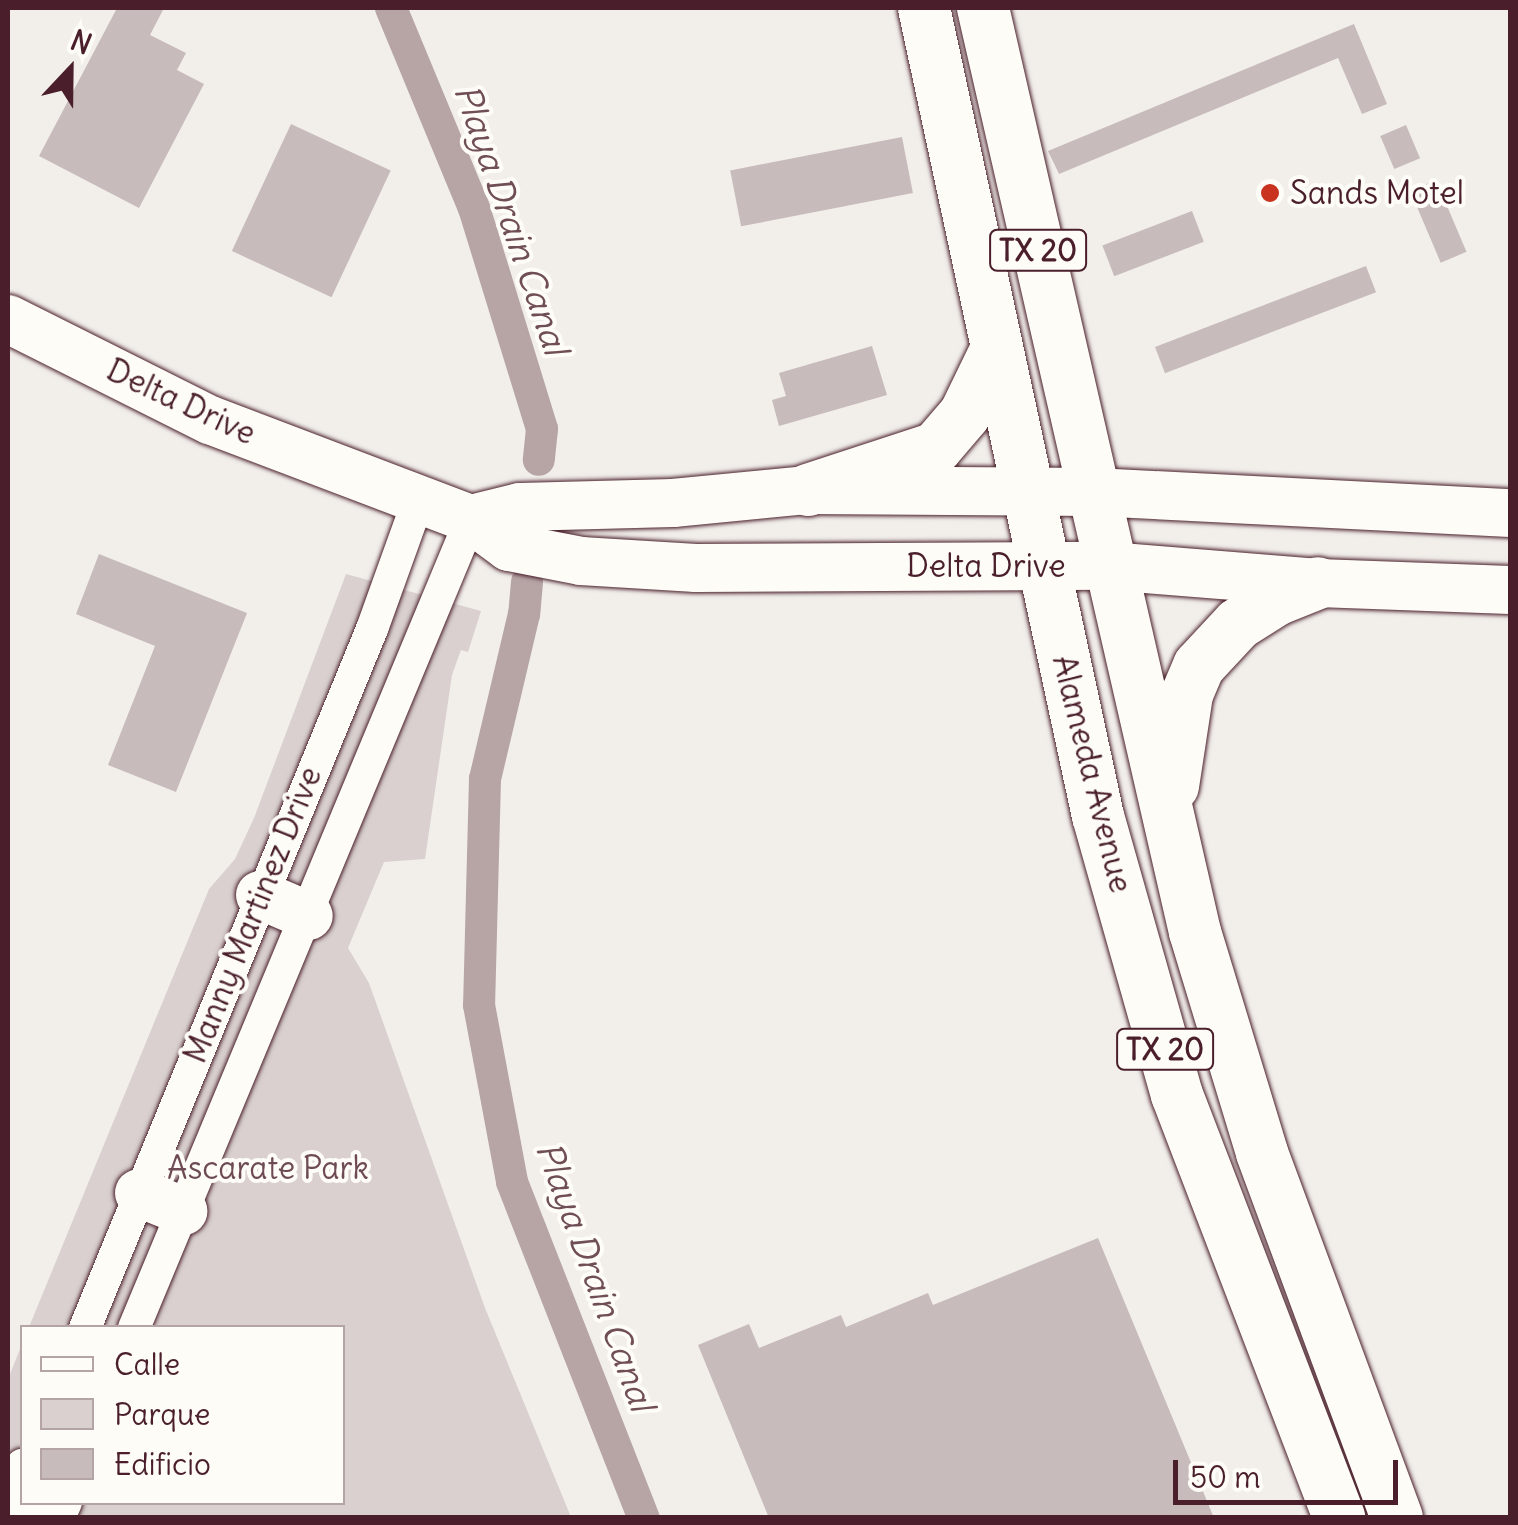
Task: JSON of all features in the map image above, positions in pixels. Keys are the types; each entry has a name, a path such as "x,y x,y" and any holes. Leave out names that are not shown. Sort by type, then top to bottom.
{"main road":[{"name":"Alameda Avenue","path":"924,8 1098,816 1176,1095 1339,1518"},
{"name":"Alameda Avenue","path":"983,8 1195,932 1262,1153 1397,1518"},
{"name":"Delta Drive","path":"8,318 210,420 471,519 509,547 581,561 696,568 1108,566 1318,583 1510,590"},
{"path":"808,490 910,460 936,448 965,414 997,348"},
{"path":"471,519 520,507 808,490 1094,492 1510,513"},
{"path":"696,568 698,499"},
{"path":"1170,828 1176,746 1186,694 1199,666 1238,624 1276,600 1318,583"},
{"path":"260,895 309,916"},
{"path":"139,1193 183,1212"}],"street":[{"name":"Manny Martinez Drive","path":"86,1325 372,629 418,501"},
{"name":"Manny Martinez Drive","path":"135,1325 309,916 471,519"},
{"path":"8,1500 20,1470"}],"green space":[{"name":"Ascarate Park","path":"346,574 481,611 468,652 461,650 452,675 425,859 384,862 348,948 369,983 485,1308 571,1517 8,1518 8,1379 20,1349 20,1505 345,1505 345,1325 30,1325 209,889 235,859"}],"building":[{"path":"117,8 164,8 150,35 186,53 177,70 204,84 139,208 39,156"},
{"path":"1354,24 1387,104 1362,114 1338,58 1059,174 1048,151"},
{"path":"291,124 391,170 332,297 232,251"},
{"path":"1406,125 1420,158 1394,169 1380,136"},
{"path":"902,137 913,193 741,226 730,170"},
{"path":"1436,180 1466,252 1441,263 1410,191"},
{"path":"1192,211 1204,242 1114,276 1102,245"},
{"path":"1366,266 1376,292 1165,373 1155,347"},
{"path":"872,346 887,395 779,426 772,400 786,396 779,373"},
{"path":"99,554 247,613 176,792 108,765 155,646 76,614"},
{"path":"1098,1238 1214,1518 769,1518 698,1345 749,1324 759,1348 841,1315 846,1327 928,1293 933,1305"}],"waterway":[{"name":"Playa Drain Canal","path":"391,8 474,208 542,429 539,460"},
{"name":"Playa Drain Canal","path":"527,582 524,614 485,779 479,1005 512,1182 644,1518"}],"place":[{"name":"Sands Motel","path":"1270,193"}]}
